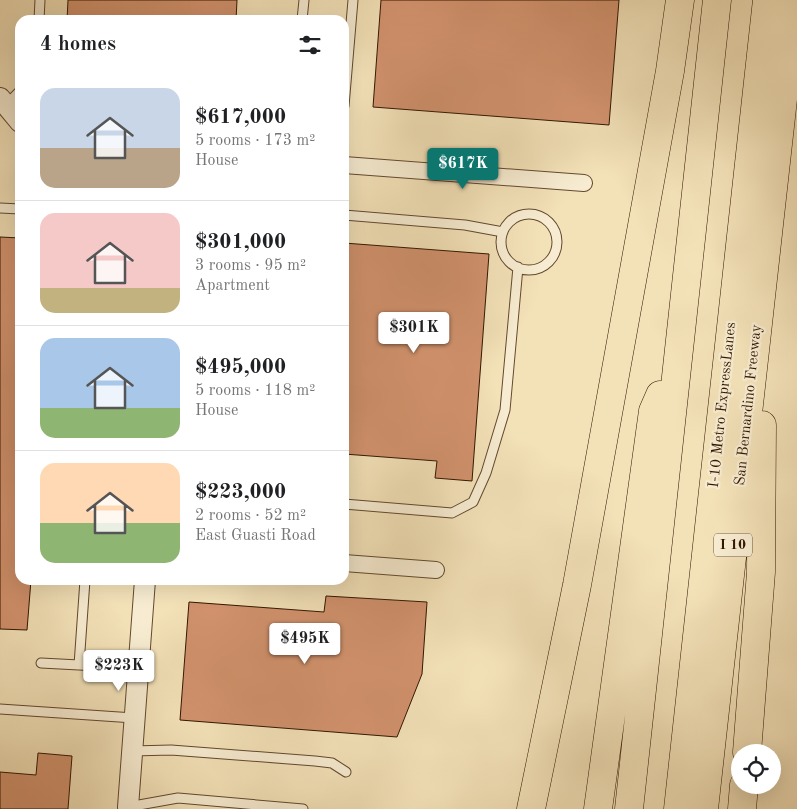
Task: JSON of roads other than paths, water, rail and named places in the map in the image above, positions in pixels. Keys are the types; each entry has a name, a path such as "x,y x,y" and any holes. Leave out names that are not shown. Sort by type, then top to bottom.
{"highway":[{"path":"530,809 577,585 670,71 680,0"},
{"path":"629,809 717,0"},
{"name":"I-10 Metro ExpressLanes","path":"678,809 767,0"},
{"name":"San Bernardino Freeway","path":"704,809 794,0"},
{"path":"748,744 761,572 763,281"},
{"path":"598,809 653,411 678,352"},
{"path":"742,809 743,794"}],"street":[{"path":"3,102 15,116"},
{"path":"349,165 584,183"},
{"path":"349,563 436,570"},
{"path":"128,808 145,585"}],"lane":[{"path":"39,15 40,0"},
{"path":"302,15 304,0"},
{"path":"349,47 353,0"},
{"path":"3,102 15,94"},
{"path":"0,208 15,209"},
{"path":"531,214 539,216 547,221 556,236 554,254 541,267 532,270 518,267 506,259 502,251 501,241 503,232 507,224 514,218 531,214"},
{"path":"349,215 465,225 503,232"},
{"path":"349,504 452,512 473,502 486,473 505,410 518,267"},
{"path":"79,665 85,585"},
{"path":"41,663 138,668"},
{"path":"0,709 134,718"},
{"path":"132,752 171,750 315,761 332,763 346,772"},
{"path":"128,808 178,798 303,809"}]}
